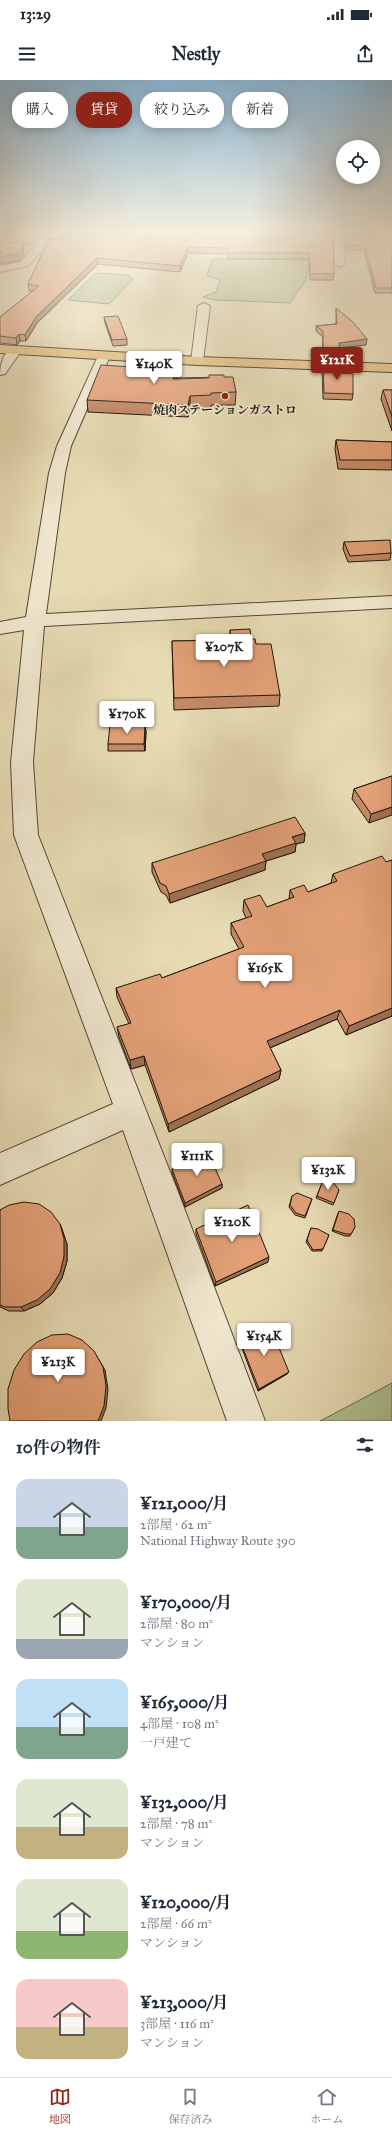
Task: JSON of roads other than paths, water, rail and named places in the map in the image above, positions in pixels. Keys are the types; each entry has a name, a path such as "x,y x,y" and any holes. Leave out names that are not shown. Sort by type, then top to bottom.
{"highway":[{"path":"0,349 197,361 392,368"}],"street":[{"path":"197,361 204,306"},
{"path":"0,371 16,350"},
{"path":"104,356 64,446 57,472 34,622 22,762 26,835 47,896 131,1111 246,1421"},
{"path":"0,628 50,620 392,602"},
{"path":"0,1169 131,1111"}],"place":[{"name":"焼肉ステーションガストロ","path":"225,396"}]}
